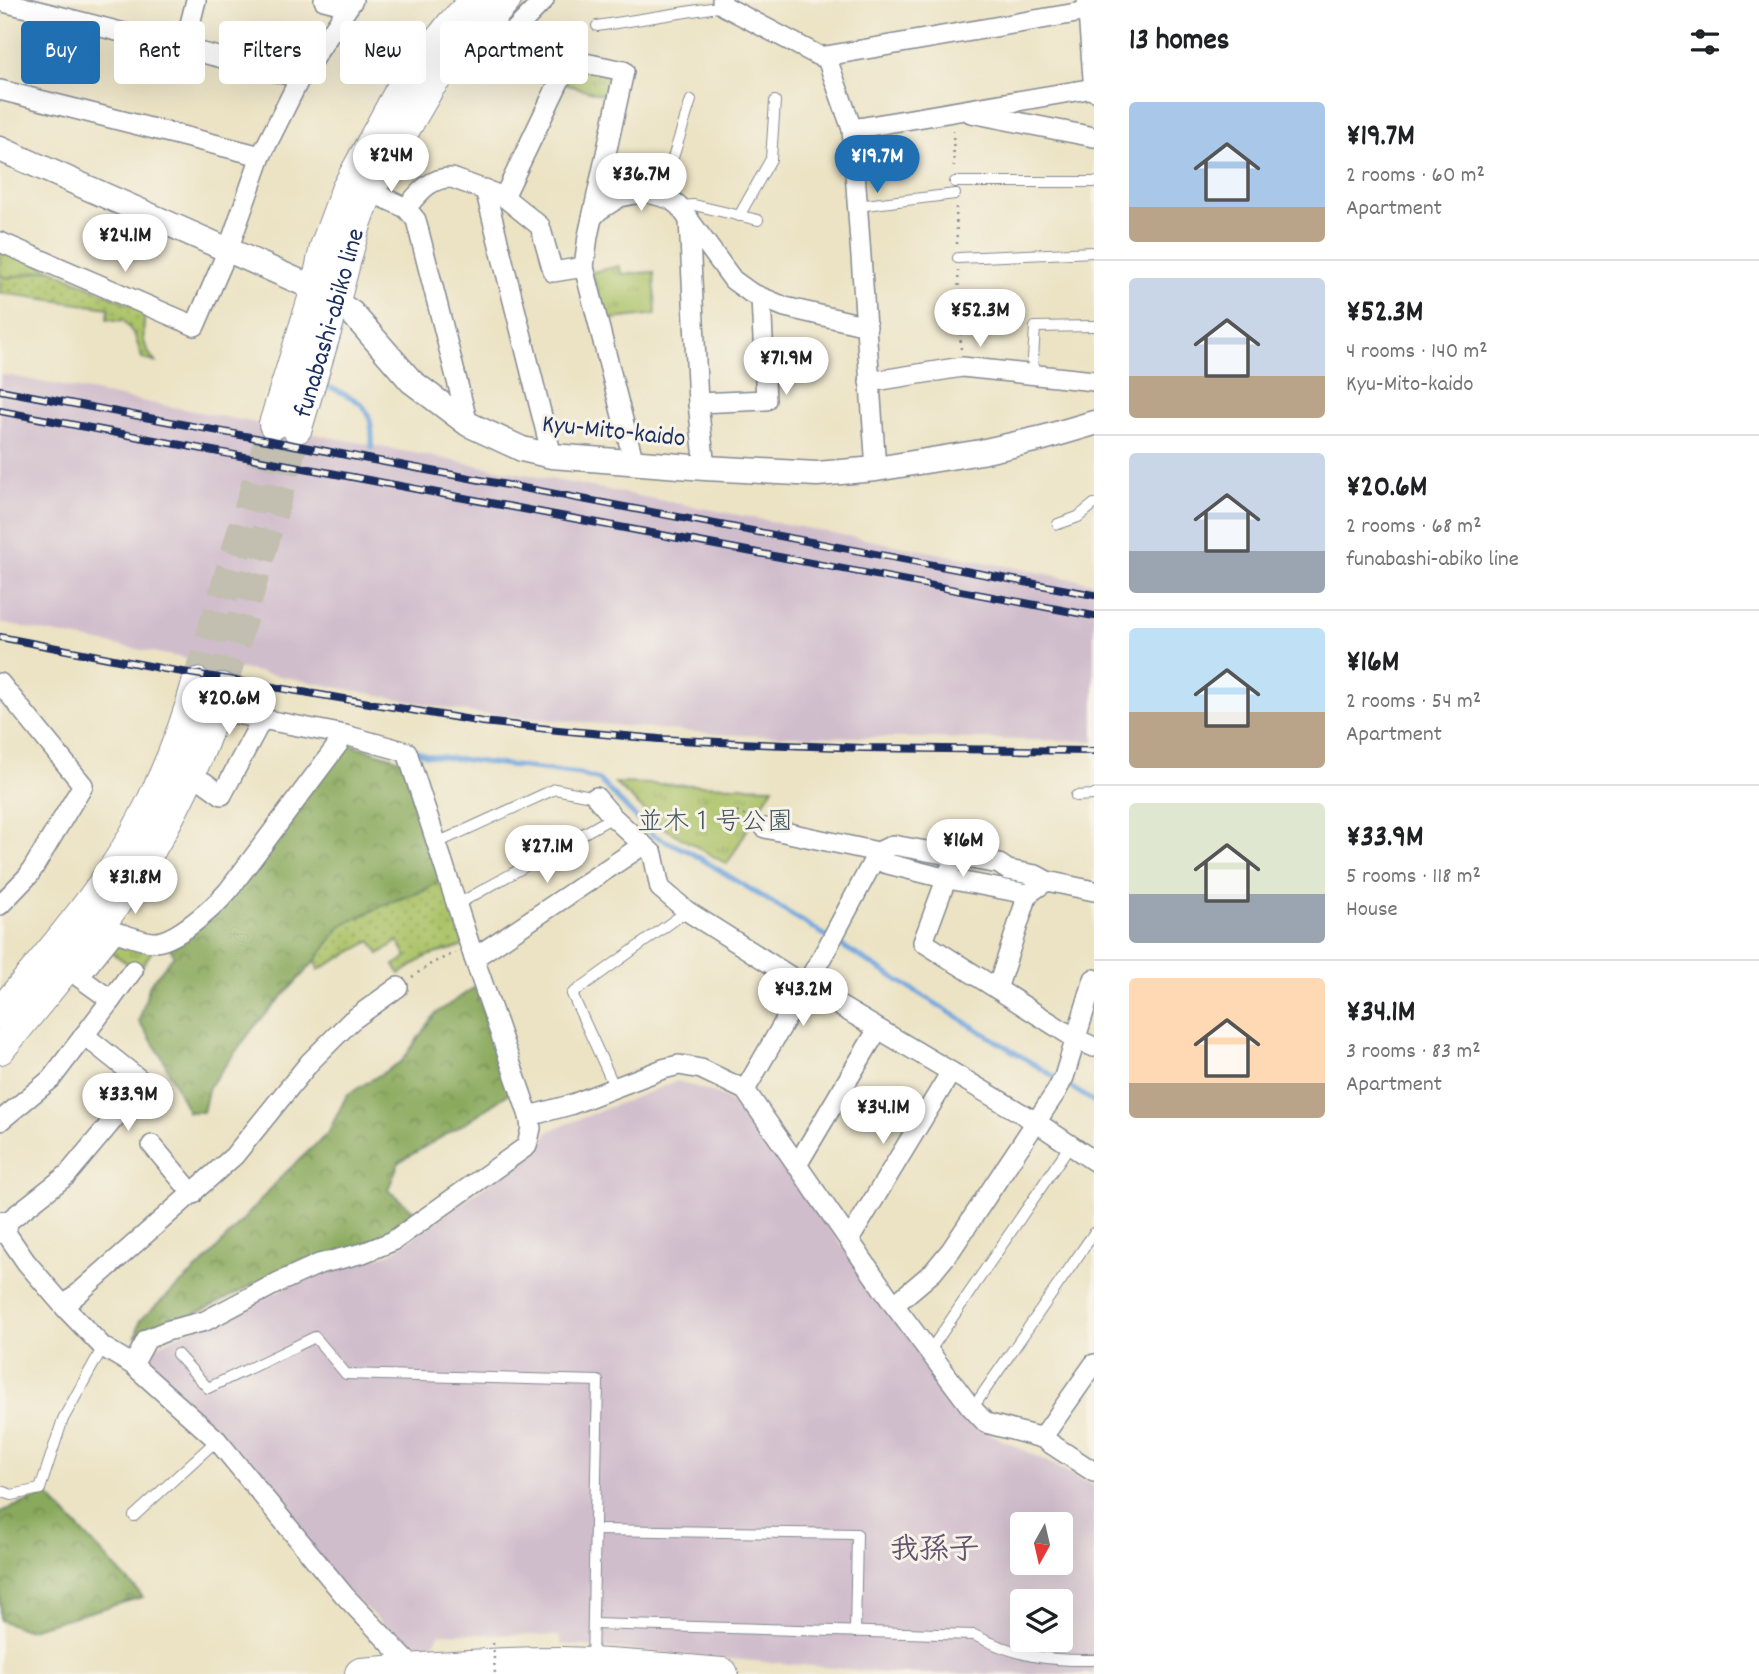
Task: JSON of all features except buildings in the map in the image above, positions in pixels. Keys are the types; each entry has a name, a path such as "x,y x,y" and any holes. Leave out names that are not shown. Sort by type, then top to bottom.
{"highway":[{"path":"361,1674 559,1663 592,1669 722,1674"}],"main road":[{"path":"458,12 476,0"},
{"name":"funabashi-abiko line","path":"285,426 326,295 346,256 369,191 430,86 506,0"},
{"name":"funabashi-abiko line","path":"326,295 325,247 346,190 401,89 458,12"},
{"path":"0,1049 72,973 144,860 185,783 211,694"},
{"path":"0,1013 99,891 125,849 170,761 211,694"}],"street":[{"path":"191,21 196,0"},
{"path":"324,0 350,3 326,39"},
{"path":"524,21 544,0"},
{"path":"0,1 114,30"},
{"path":"723,3 819,56 1087,5 1094,90 852,129"},
{"path":"826,56 852,129 877,469"},
{"path":"588,64 624,71 584,267 634,463"},
{"path":"0,242 195,326 229,250 261,156 297,84"},
{"path":"504,198 558,84"},
{"path":"0,90 261,156"},
{"path":"961,111 1094,137"},
{"name":"Kyu-Mito-kaido","path":"0,149 326,295 352,313 411,381 468,424 522,449 552,456 634,463 817,474 877,469 993,449 1094,423"},
{"path":"406,208 430,182 444,177 452,178 504,198 540,226 553,272 584,267"},
{"path":"485,189 552,456"},
{"path":"369,191 406,208 416,220 468,424"},
{"path":"592,218 620,197 645,192 670,200 684,213 733,280 761,298 785,307 867,326"},
{"path":"684,213 705,468"},
{"path":"698,403 766,400 761,298"},
{"path":"869,382 962,367 1094,381"},
{"path":"0,683 83,785 29,875 0,905"},
{"path":"133,1365 147,1339 205,1321 319,1264 363,1253 393,1241 527,1146 531,1128 407,752 385,744 262,719 211,694"},
{"path":"204,782 222,794 262,719"},
{"path":"111,1000 72,973 116,932 154,943 182,931 210,911 228,891 345,735"},
{"path":"596,797 613,817 653,854 660,888 687,911 804,985 1036,1122 1094,1161"},
{"path":"765,828 878,852 884,863 948,879 1028,894"},
{"path":"472,952 643,845"},
{"path":"745,1090 878,852 893,845 999,864 1008,870 1094,891"},
{"path":"953,857 948,879 923,943 1085,1043"},
{"path":"997,989 1028,894 1047,881"},
{"path":"0,1121 51,1079 133,970"},
{"path":"894,1305 933,1272 951,1250 1060,1084 1085,1043 1094,979"},
{"path":"64,1306 234,1156 310,1062 351,1021 398,987"},
{"path":"797,1165 878,1029"},
{"path":"83,1035 144,1083 67,1175 1,1226 26,1262 103,1347 133,1365 217,1440 344,1595 419,1672"},
{"path":"529,1116 570,1105 679,1065 701,1069 745,1090 894,1305 972,1409 986,1423 1042,1438 1094,1472"},
{"path":"849,1240 951,1072"},
{"path":"152,1145 192,1194"},
{"path":"1042,1438 1094,1364"}],"lane":[{"path":"597,26 723,3"},
{"path":"661,197 691,100"},
{"path":"739,216 771,159 775,101"},
{"path":"955,182 1094,182"},
{"path":"857,206 955,194"},
{"path":"684,213 694,205 758,220"},
{"path":"958,258 1094,252"},
{"path":"1032,375 1035,327 1094,326"},
{"path":"1058,524 1078,517 1094,504"},
{"path":"438,843 555,789 596,797"},
{"path":"1076,796 1094,795"},
{"path":"458,904 613,817"},
{"path":"615,1088 572,994 687,911"},
{"path":"929,1352 1070,1145"},
{"path":"972,1409 1094,1233"},
{"path":"177,1354 208,1388 315,1338 346,1374 598,1381 592,1669"},
{"path":"0,1491 12,1495 40,1489 63,1419 103,1347"},
{"path":"134,1516 217,1440"},
{"path":"595,1530 857,1534 855,1632"},
{"path":"593,1624 974,1635 1033,1658 1094,1661"}],"path":[{"path":"398,987 432,963 472,952"},
{"path":"492,1643 495,1674"}],"shaded area":[{"path":"0,374 1094,583 1094,741 728,735 472,713 0,623"},
{"path":"677,1081 718,1094 744,1111 974,1426 1094,1487 1094,1674 901,1674 561,1644 559,1636 440,1633 434,1643 414,1653 343,1587 154,1377 152,1349 315,1275 391,1253 535,1150 549,1131"}],"green space":[{"path":"588,68 614,73 614,98 565,84 588,84"},
{"path":"0,248 50,269 8,278 0,275"},
{"path":"619,266 622,274 654,272 656,314 605,320 592,272"},
{"path":"50,269 145,311 145,345 157,363 142,358 135,336 124,321 107,319 109,308 0,293 0,275 8,278"},
{"path":"346,743 404,761 444,877 426,890 388,903 342,925 315,961 255,1026 209,1087 203,1112 188,1112 162,1057 139,1021 150,984 174,955 167,943 183,936"},
{"name":"並木１号公園","path":"615,783 773,787 727,864 662,827"},
{"path":"444,877 464,946 427,956 400,974 394,965 407,957 398,941 379,954 371,941 318,970 315,961 342,925 388,903 426,890"},
{"path":"115,937 154,948 139,971 106,949"},
{"path":"475,987 511,1092 459,1127 399,1162 388,1190 415,1212 387,1235 349,1250 297,1262 194,1314 164,1323 136,1336 140,1320 204,1263 283,1175 328,1133 347,1095 402,1061 435,1014"},
{"path":"47,1494 143,1597 26,1630 0,1620 0,1512"}],"waterway":[{"path":"325,385 363,406 371,422 372,448"},
{"path":"413,749 426,755 579,774 599,780 653,835 690,852 1058,1079"},
{"path":"1066,1084 1094,1102"}],"tunnel":[{"path":"197,683 274,424"},
{"path":"222,688 297,428"}],"railway":[{"path":"0,390 1094,595"},
{"path":"0,411 1094,616"},
{"path":"0,637 165,669 483,722 558,730 760,744 1094,751"}],"district":[{"name":"我孫子","path":"934,1548"}]}
